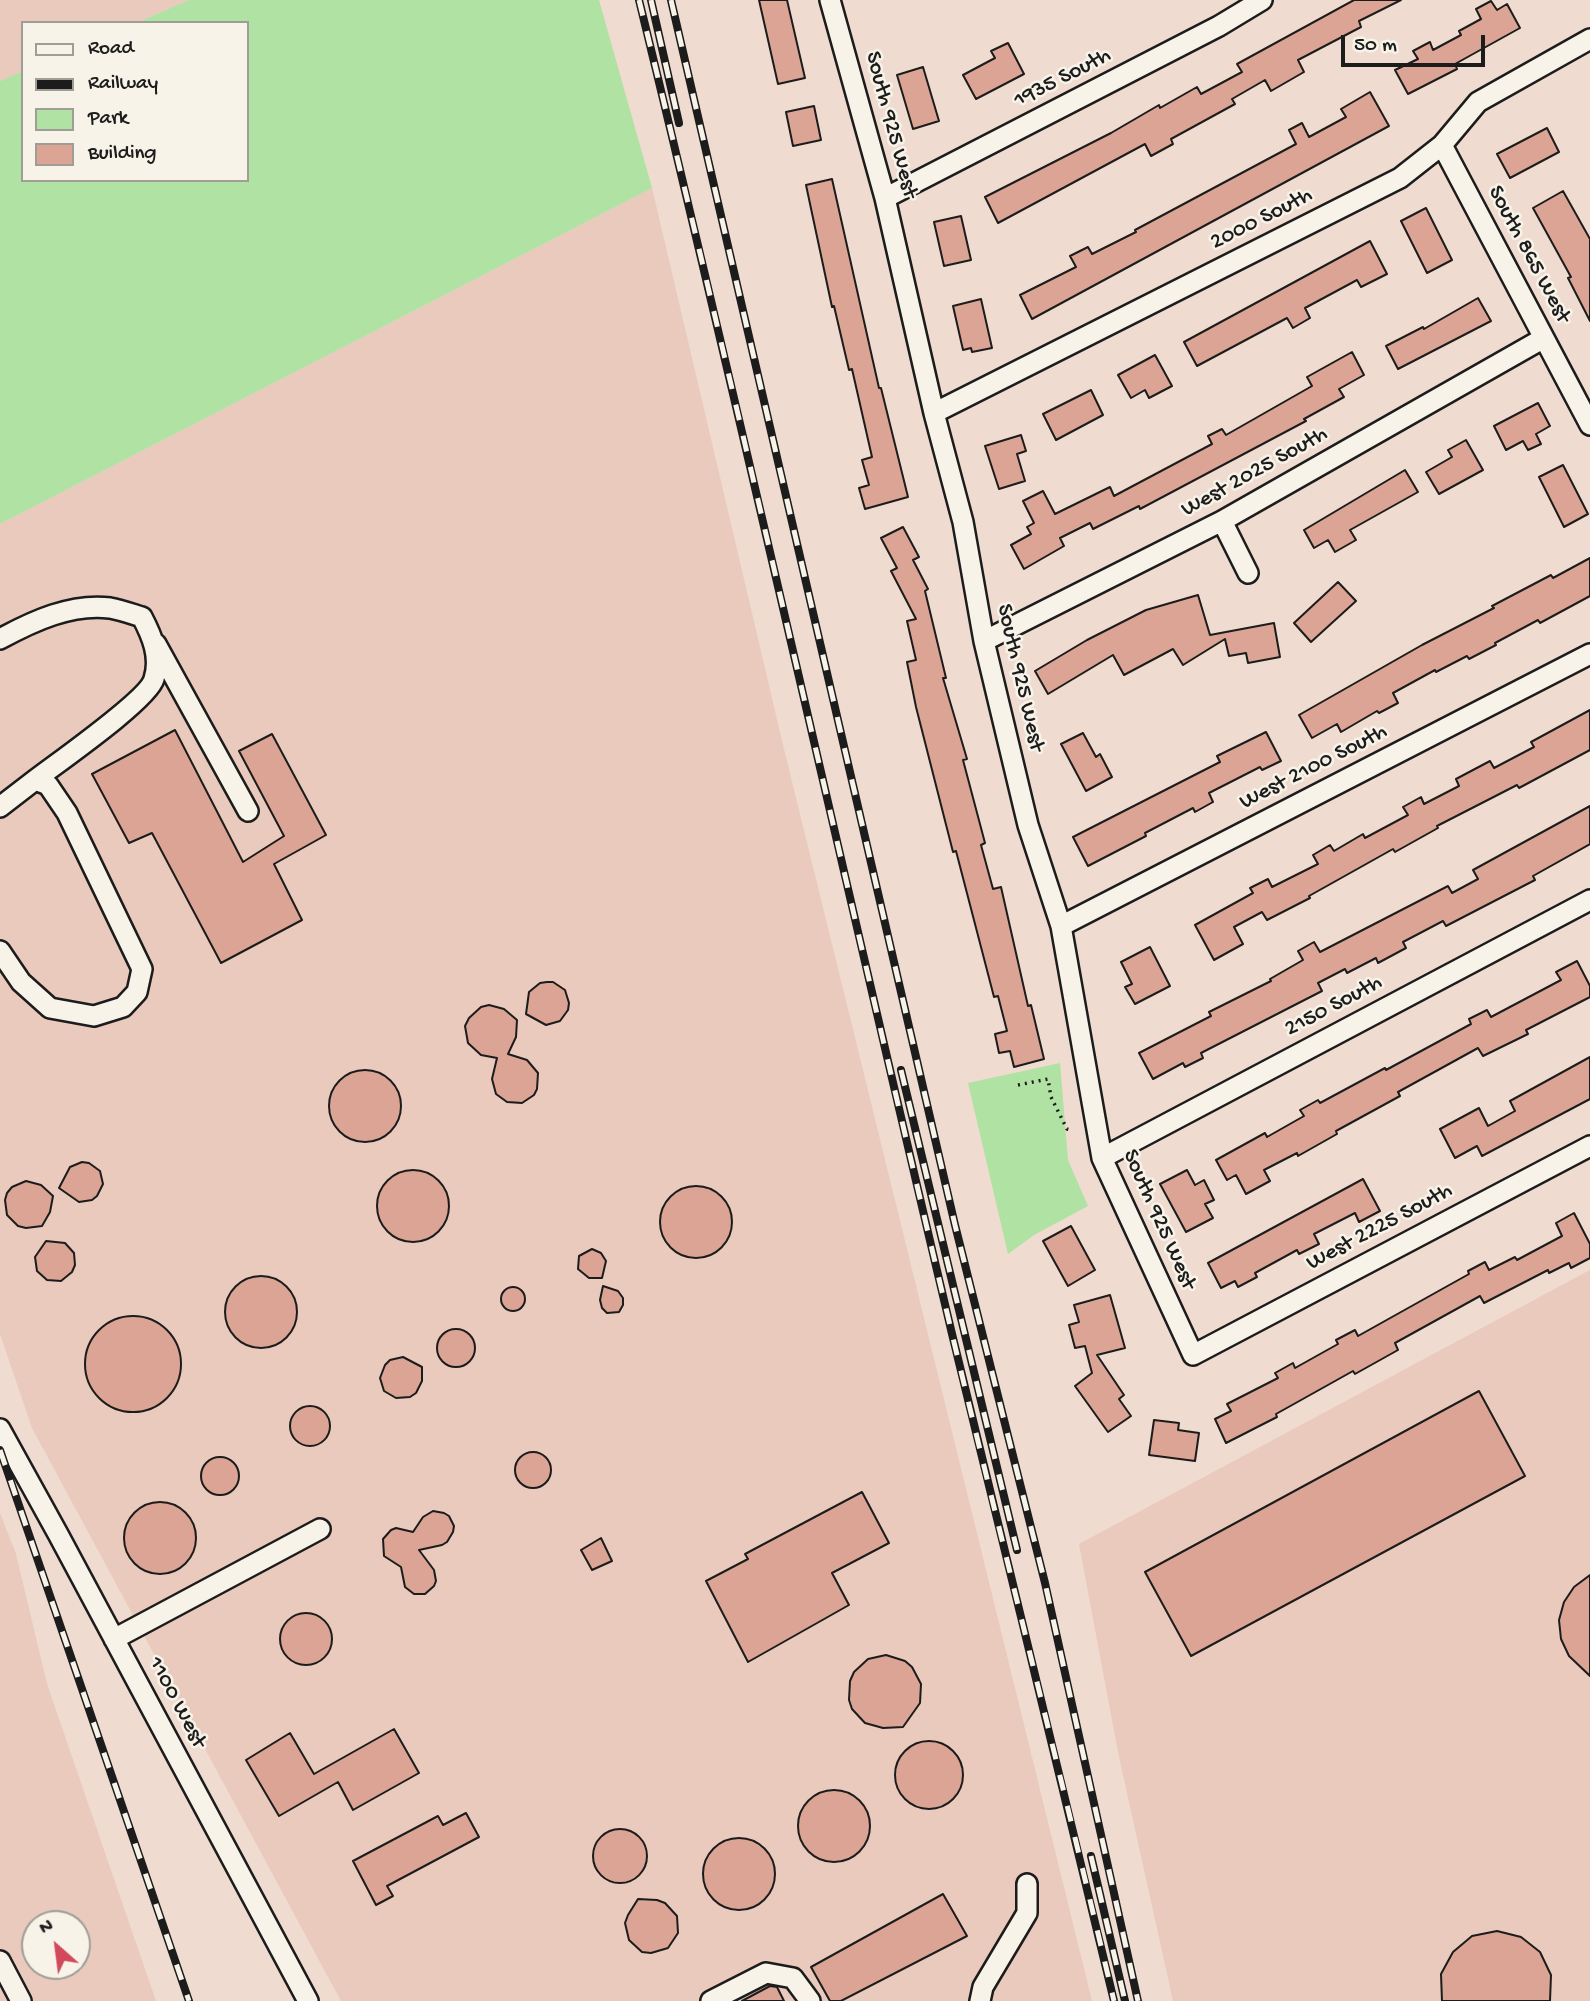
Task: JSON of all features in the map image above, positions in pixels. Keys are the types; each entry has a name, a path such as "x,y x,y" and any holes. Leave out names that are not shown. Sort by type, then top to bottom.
{"street":[{"name":"South 925 West","path":"830,0 885,198 962,522 984,641 1028,825 1061,926 1102,1158 1193,1355"},
{"name":"1935 South","path":"885,198 1219,26 1262,0"},
{"name":"2000 South","path":"934,413 1400,178 1442,145 1478,102 1590,39"},
{"name":"South 865 West","path":"1442,145 1590,425"},
{"name":"West 2025 South","path":"984,641 1222,521 1544,338"},
{"path":"1222,521 1248,573"},
{"path":"0,639 44,619 86,607 112,608 142,617 247,811"},
{"path":"0,807 134,705 154,680 155,643"},
{"name":"West 2100 South","path":"1061,926 1590,654"},
{"path":"0,951 20,982 50,1009 94,1016 123,1007 137,992 142,969 73,825 48,785 34,780"},
{"name":"2150 South","path":"1102,1158 1590,900"},
{"name":"West 2225 South","path":"1193,1355 1590,1146"},
{"name":"1100 West","path":"0,1429 308,2001"},
{"path":"114,1639 320,1529"},
{"path":"980,2001 983,1987 1027,1913 1027,1884"},
{"path":"1,1967 22,2001"},
{"path":"711,2001 766,1973 793,1978 810,2001"}],"path":[{"path":"1018,1085 1048,1079 1051,1097 1067,1129 1071,1130"}],"shaded area":[{"path":"0,0 189,0 141,21 21,21 21,72 0,81"},
{"path":"652,188 783,745 1092,2001 341,2001 32,1428 0,1334 0,524"},
{"path":"1590,1270 1590,2001 1173,2001 1118,1752 1079,1544"},
{"path":"0,1513 16,1554 47,1684 156,2001 0,2001"}],"green space":[{"path":"189,0 599,0 652,188 0,524 0,81 21,72 21,182 248,182 248,21 141,21"},
{"path":"1060,1063 1068,1160 1088,1206 1034,1235 1008,1254 968,1083"}],"building":[{"path":"759,0 787,0 805,78 778,84"},
{"path":"1354,0 1401,0 1359,21 1361,27 1298,60 1304,72 1271,91 1265,80 1232,99 1235,104 1171,139 1173,144 1151,156 1145,144 998,223 985,197 1111,133 1159,105 1160,108 1197,87 1201,94 1242,72 1237,64"},
{"path":"1491,1 1497,10 1507,4 1520,28 1455,64 1457,69 1408,94 1395,70 1418,59 1413,51 1430,42 1433,50 1461,35 1459,31 1481,19 1476,9"},
{"path":"1008,43 1024,74 976,99 963,75 995,58 991,51"},
{"path":"923,67 939,121 913,129 897,75"},
{"path":"1370,92 1389,126 1032,319 1020,295 1076,267 1070,256 1088,247 1092,254 1136,232 1135,230 1296,144 1289,130 1302,123 1309,137 1346,117 1341,109"},
{"path":"814,106 821,140 793,146 786,112"},
{"path":"1547,128 1559,152 1510,178 1497,154"},
{"path":"832,179 879,388 908,497 865,509 859,488 869,485 862,460 872,457 852,369 849,370 834,306 832,307 806,185"},
{"path":"1563,191 1590,239 1590,321 1568,278 1571,277 1533,208"},
{"path":"1426,208 1452,260 1427,273 1401,221"},
{"path":"961,216 971,260 944,266 934,222"},
{"path":"1370,241 1387,274 1361,287 1357,280 1305,308 1310,318 1293,328 1287,318 1197,366 1184,342"},
{"path":"1478,298 1491,321 1398,369 1386,346 1423,327 1424,329"},
{"path":"981,299 992,348 972,352 971,348 963,350 953,306"},
{"path":"1352,352 1364,375 1339,389 1344,397 1304,419 1306,421 1140,509 1139,506 1093,529 1090,523 1060,538 1064,546 1024,569 1011,545 1031,534 1027,527 1034,523 1023,501 1043,491 1055,514 1110,487 1114,496 1212,444 1208,436 1222,429 1226,435 1312,386 1307,377"},
{"path":"1155,355 1172,386 1149,398 1145,390 1131,398 1118,375"},
{"path":"1091,390 1103,415 1056,440 1043,414"},
{"path":"1538,403 1550,426 1536,434 1541,444 1528,450 1523,441 1506,450 1494,426"},
{"path":"1021,435 1026,451 1017,454 1025,481 999,489 985,446"},
{"path":"1466,440 1483,470 1439,494 1426,472 1452,457 1448,450"},
{"path":"1563,465 1588,514 1564,527 1539,477"},
{"path":"1405,470 1418,492 1350,530 1356,540 1335,552 1328,540 1314,548 1304,530"},
{"path":"903,527 919,557 913,560 928,589 925,591 946,678 943,678 967,759 963,760 985,843 981,845 993,889 1001,887 1028,1006 1031,1005 1044,1059 1014,1067 1010,1051 999,1053 995,1034 1007,1031 998,996 994,997 956,851 953,852 916,707 907,662 916,660 907,621 916,619 891,571 897,568 881,538"},
{"path":"1590,558 1590,596 1540,623 1538,620 1469,659 1467,656 1436,672 1435,670 1393,693 1398,703 1379,713 1377,711 1341,732 1337,724 1312,738 1299,715 1422,645 1494,608 1492,606"},
{"path":"1338,582 1356,601 1311,642 1294,623"},
{"path":"1198,595 1210,635 1274,623 1280,657 1248,663 1246,653 1229,656 1225,639 1183,665 1173,649 1124,675 1113,655 1048,694 1035,671 1087,640 1146,610"},
{"path":"1590,710 1590,750 1519,788 1517,785 1437,826 1438,828 1395,852 1393,849 1267,920 1262,912 1234,927 1243,944 1214,960 1195,925 1253,893 1250,888 1268,879 1272,887 1318,864 1313,855 1330,845 1334,851 1363,834 1365,838 1408,815 1403,807 1421,797 1424,804 1459,786 1456,779 1490,761 1494,768 1534,747 1531,742"},
{"path":"175,730 243,862 284,836 239,751 272,734 326,835 274,864 302,920 221,963 152,833 129,843 92,774"},
{"path":"1266,732 1281,761 1262,770 1260,767 1209,793 1213,802 1195,812 1193,808 1088,866 1073,837 1220,762 1217,756"},
{"path":"1083,733 1096,757 1100,754 1112,777 1086,791 1061,744"},
{"path":"1590,806 1590,844 1533,876 1535,880 1446,926 1443,921 1403,942 1406,948 1378,963 1376,958 1347,973 1345,969 1318,983 1322,991 1201,1053 1203,1058 1185,1067 1183,1063 1153,1079 1139,1053 1211,1016 1209,1012 1271,981 1270,979 1303,960 1298,951 1314,942 1320,952 1448,886 1452,893 1478,879 1473,870"},
{"path":"1150,947 1170,986 1135,1004 1125,987 1132,984 1121,962"},
{"path":"1577,961 1590,986 1590,997 1526,1030 1528,1034 1483,1056 1478,1048 1398,1092 1400,1096 1336,1131 1337,1134 1298,1156 1297,1153 1264,1170 1270,1181 1246,1194 1236,1175 1227,1180 1216,1160 1265,1133 1267,1137 1304,1116 1300,1110 1318,1100 1320,1103 1471,1024 1469,1019 1487,1010 1491,1017 1561,980 1556,972"},
{"path":"553,982 565,990 568,1010 560,1021 546,1025 526,1014 529,992 540,983"},
{"path":"489,1005 504,1009 517,1020 516,1037 508,1054 527,1060 538,1073 534,1095 522,1103 507,1102 496,1094 492,1079 497,1058 481,1055 468,1043 465,1026 469,1018 481,1007"},
{"path":"1590,1057 1590,1099 1482,1156 1477,1146 1455,1158 1440,1129 1479,1108 1488,1126 1515,1111 1510,1101"},
{"path":"365,1070 385,1076 395,1086 401,1106 395,1126 385,1136 365,1142 345,1136 335,1126 329,1106 335,1086 345,1076"},
{"path":"82,1162 89,1163 100,1171 103,1184 92,1200 79,1202 59,1188 70,1167"},
{"path":"413,1170 433,1176 443,1186 449,1206 443,1226 433,1236 413,1242 393,1236 383,1226 377,1206 383,1186 393,1176"},
{"path":"1187,1170 1195,1185 1204,1180 1214,1200 1205,1204 1213,1218 1186,1232 1160,1184"},
{"path":"1363,1179 1380,1211 1359,1222 1355,1213 1314,1234 1319,1244 1299,1254 1297,1250 1255,1273 1257,1277 1238,1287 1235,1281 1221,1288 1208,1263"},
{"path":"26,1181 41,1185 53,1196 50,1212 42,1226 18,1226 7,1215 7,1193 12,1187"},
{"path":"696,1186 716,1192 726,1202 732,1222 726,1242 716,1252 696,1258 676,1252 666,1242 660,1222 666,1202 676,1192"},
{"path":"1574,1213 1590,1244 1590,1258 1571,1268 1569,1263 1549,1273 1548,1270 1484,1303 1480,1296 1395,1343 1398,1350 1355,1374 1353,1371 1276,1414 1277,1417 1226,1443 1215,1419 1231,1411 1227,1404 1278,1378 1275,1373 1293,1363 1295,1368 1338,1344 1336,1340 1355,1330 1358,1336 1469,1274 1468,1271 1485,1262 1489,1270 1515,1257 1517,1260 1562,1236 1556,1223"},
{"path":"1071,1226 1095,1270 1068,1286 1043,1241"},
{"path":"46,1241 65,1243 74,1253 75,1265 72,1272 61,1281 47,1280 37,1271 35,1257"},
{"path":"592,1249 601,1253 606,1261 602,1278 589,1278 578,1269 579,1256"},
{"path":"261,1276 281,1282 291,1292 297,1312 291,1332 281,1342 261,1348 241,1342 231,1332 225,1312 231,1292 241,1282"},
{"path":"603,1286 618,1291 623,1298 619,1312 607,1313 602,1308 600,1300"},
{"path":"508,1287 518,1287 525,1294 525,1304 518,1311 508,1311 501,1304 501,1294"},
{"path":"1110,1295 1125,1348 1097,1355 1124,1395 1119,1399 1131,1416 1108,1432 1075,1386 1092,1373 1085,1346 1075,1348 1069,1325 1079,1322 1074,1305"},
{"path":"133,1316 151,1320 167,1330 177,1346 181,1364 177,1382 167,1398 151,1408 133,1412 115,1408 99,1398 89,1382 85,1364 89,1346 99,1330 115,1320"},
{"path":"456,1329 470,1334 475,1348 470,1362 456,1367 442,1362 437,1348 442,1334"},
{"path":"403,1357 422,1367 422,1381 416,1393 410,1397 396,1398 384,1391 380,1378 390,1360"},
{"path":"1479,1391 1525,1476 1191,1656 1145,1572"},
{"path":"310,1406 318,1407 324,1412 329,1418 329,1434 324,1440 318,1445 310,1446 302,1445 296,1440 291,1434 290,1426 291,1418 296,1412 302,1407"},
{"path":"1154,1420 1179,1423 1178,1430 1199,1433 1195,1461 1149,1455"},
{"path":"533,1452 546,1457 551,1470 546,1483 533,1488 520,1483 515,1470 520,1457"},
{"path":"220,1457 233,1463 239,1476 233,1489 220,1495 207,1489 201,1476 207,1463"},
{"path":"862,1492 889,1543 832,1573 849,1605 748,1662 706,1581 748,1559 745,1554"},
{"path":"160,1502 180,1508 190,1518 196,1538 190,1558 180,1568 160,1574 140,1568 130,1558 124,1538 130,1518 140,1508"},
{"path":"433,1511 449,1516 454,1526 453,1532 442,1545 419,1550 434,1570 436,1581 425,1594 414,1594 405,1587 401,1567 384,1556 383,1539 396,1528 413,1532 423,1517"},
{"path":"601,1538 612,1561 592,1570 581,1550"},
{"path":"1590,1575 1590,1676 1569,1656 1561,1639 1559,1620 1564,1602 1574,1587"},
{"path":"306,1613 316,1615 324,1621 330,1629 330,1649 324,1657 316,1663 306,1665 296,1663 288,1657 282,1649 280,1639 282,1629 288,1621 296,1615"},
{"path":"886,1655 905,1661 912,1667 921,1684 920,1703 903,1727 883,1728 865,1723 852,1709 849,1700 850,1681 854,1672 868,1659"},
{"path":"394,1729 419,1773 353,1810 338,1782 279,1816 246,1760 290,1733 314,1774"},
{"path":"929,1741 942,1744 953,1751 960,1762 963,1775 960,1788 953,1799 942,1806 929,1809 916,1806 905,1799 898,1788 895,1775 898,1762 905,1751 916,1744"},
{"path":"841,1790 860,1800 868,1812 868,1840 860,1852 848,1860 827,1862 808,1852 800,1840 798,1819 808,1800 820,1792"},
{"path":"466,1813 479,1837 387,1886 393,1896 376,1905 353,1861 438,1816 443,1825"},
{"path":"625,1829 635,1833 643,1841 647,1856 643,1871 635,1879 615,1883 605,1879 597,1871 593,1851 597,1841 605,1833"},
{"path":"746,1838 765,1848 773,1860 773,1888 765,1900 753,1908 732,1910 713,1900 705,1888 703,1867 713,1848 725,1840"},
{"path":"943,1894 967,1936 841,2001 830,2001 811,1967"},
{"path":"638,1899 665,1903 677,1916 678,1933 668,1948 651,1953 642,1952 629,1940 625,1923"},
{"path":"1497,1931 1521,1937 1540,1952 1551,1975 1550,2001 1442,2001 1441,1974 1453,1952 1472,1936"},
{"path":"770,1986 777,1987 784,2001 742,2001"}],"railway":[{"path":"639,0 953,1338 1114,2001"},
{"path":"651,0 679,123"},
{"path":"671,0 955,1225 1045,1583 1138,2001"},
{"path":"901,1070 1017,1550"},
{"path":"0,1450 189,2001"},
{"path":"1091,1856 1125,2001"}]}
